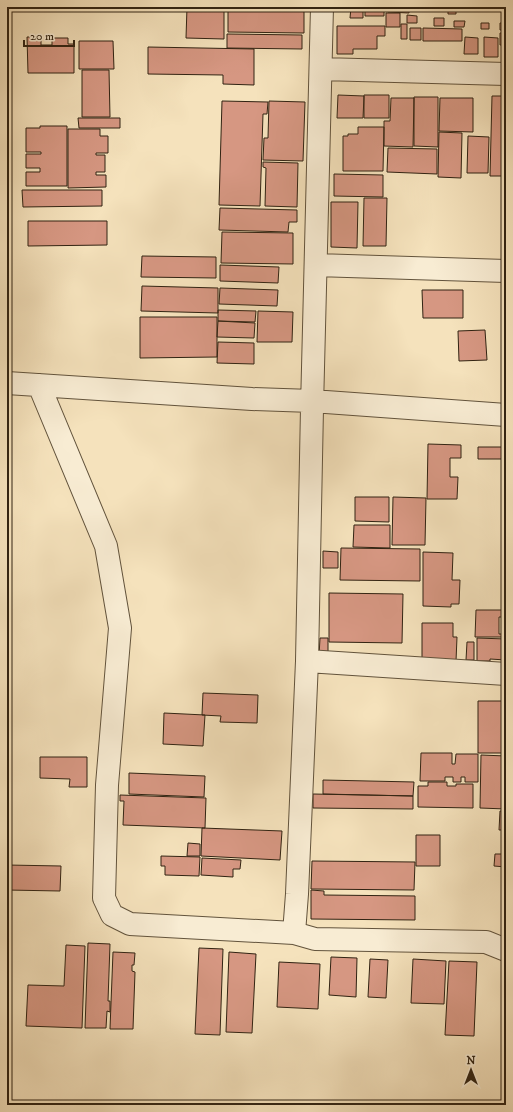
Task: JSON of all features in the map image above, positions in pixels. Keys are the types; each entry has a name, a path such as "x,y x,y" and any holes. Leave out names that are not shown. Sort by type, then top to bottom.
{"street":[{"path":"294,934 307,661 322,7"},
{"path":"321,69 506,74"},
{"path":"316,264 506,271"},
{"path":"7,383 252,399 312,401 506,415"},
{"path":"38,385 106,546 120,628 107,785 104,898 112,915 130,924 294,934 315,939 486,942 506,950"},
{"path":"307,661 506,674"}],"building":[{"path":"187,7 224,7 224,39 186,38"},
{"path":"228,7 304,7 304,33 228,32"},
{"path":"351,7 363,7 363,18 350,18"},
{"path":"365,7 384,7 384,16 365,16"},
{"path":"388,7 409,7 409,13 388,12"},
{"path":"448,8 456,8 456,14 448,14"},
{"path":"386,13 400,13 400,27 386,27"},
{"path":"407,15 417,16 417,23 407,23"},
{"path":"434,18 444,18 444,26 434,26"},
{"path":"454,21 465,21 464,27 454,27"},
{"path":"481,23 489,23 489,29 481,29"},
{"path":"500,23 506,23 506,30 500,30"},
{"path":"401,24 407,24 407,39 401,39"},
{"path":"337,26 385,26 385,36 377,36 377,49 353,49 353,54 337,54"},
{"path":"410,28 421,28 421,40 410,40"},
{"path":"423,28 462,29 462,41 423,41"},
{"path":"500,33 506,33 506,45 500,45"},
{"path":"227,34 302,35 302,49 227,48"},
{"path":"27,37 41,37 41,45 52,45 52,38 68,38 68,44 74,44 74,73 28,73"},
{"path":"465,37 478,38 478,54 464,54"},
{"path":"484,37 498,38 498,57 484,57"},
{"path":"79,41 113,41 114,69 79,69"},
{"path":"148,47 254,49 254,85 223,84 223,75 148,74"},
{"path":"82,70 109,70 110,117 82,117"},
{"path":"338,95 364,96 363,118 337,118"},
{"path":"364,95 389,95 389,118 364,118"},
{"path":"492,96 506,96 506,176 490,176"},
{"path":"414,97 438,97 438,147 414,146"},
{"path":"391,98 414,98 413,147 384,146 384,121 390,121"},
{"path":"440,98 473,98 473,132 439,131"},
{"path":"222,101 268,102 267,114 263,114 260,206 219,205"},
{"path":"269,101 305,102 303,161 263,160 264,138 268,138"},
{"path":"78,118 120,118 120,128 79,128"},
{"path":"40,126 67,126 67,186 26,186 26,172 40,172 40,168 26,168 26,154 41,154 41,152 26,152 26,128 40,128"},
{"path":"358,127 384,127 383,171 343,171 343,136 348,136 348,134 358,134"},
{"path":"68,129 100,129 100,136 108,136 108,153 96,153 96,155 105,155 105,172 96,172 96,175 106,175 106,187 68,188"},
{"path":"439,132 462,133 461,178 438,177"},
{"path":"468,136 489,137 488,173 467,173"},
{"path":"388,148 437,149 437,174 387,172"},
{"path":"263,162 298,163 297,207 265,206 266,168 263,167"},
{"path":"334,174 383,175 383,197 334,196"},
{"path":"22,190 102,190 102,206 23,207"},
{"path":"364,198 387,198 386,246 363,246"},
{"path":"331,202 358,202 357,248 331,247"},
{"path":"220,208 297,210 297,222 289,222 288,232 219,230"},
{"path":"28,221 107,221 107,245 28,246"},
{"path":"222,232 293,233 293,264 221,263"},
{"path":"142,256 216,257 216,278 141,277"},
{"path":"220,265 279,267 278,283 220,281"},
{"path":"142,286 218,288 218,313 141,311"},
{"path":"220,288 278,290 277,306 219,304"},
{"path":"422,290 463,290 463,318 423,318"},
{"path":"218,310 256,311 255,322 218,321"},
{"path":"258,311 293,312 292,342 257,342"},
{"path":"140,317 217,317 217,357 140,358"},
{"path":"218,321 255,323 254,338 217,337"},
{"path":"485,330 487,360 459,361 458,331"},
{"path":"218,342 254,343 254,364 217,363"},
{"path":"428,444 461,445 461,458 450,458 450,477 458,477 457,499 427,499"},
{"path":"478,447 506,447 506,459 478,459"},
{"path":"355,497 389,497 389,522 355,521"},
{"path":"393,497 426,498 425,545 392,545"},
{"path":"354,525 390,525 390,548 353,547"},
{"path":"341,548 420,549 420,581 340,580"},
{"path":"323,551 338,552 338,568 323,568"},
{"path":"423,552 453,553 452,580 460,580 459,604 451,604 451,607 423,606"},
{"path":"329,593 403,594 402,643 329,642"},
{"path":"476,610 504,610 504,617 499,617 499,634 503,634 503,637 475,637"},
{"path":"422,623 453,623 453,637 457,637 456,661 422,660"},
{"path":"320,638 328,638 328,656 319,656"},
{"path":"477,638 506,639 506,660 490,659 490,661 477,661"},
{"path":"467,642 474,642 474,660 466,660"},
{"path":"203,693 258,695 257,723 220,722 221,716 202,715"},
{"path":"478,701 506,701 506,753 478,753"},
{"path":"164,713 205,715 203,746 163,744"},
{"path":"421,753 452,753 452,764 455,764 456,754 478,754 478,782 465,782 465,777 461,777 461,782 453,782 453,777 445,777 445,781 420,781"},
{"path":"481,755 506,756 506,809 480,808"},
{"path":"40,757 87,757 87,787 69,787 70,779 40,778"},
{"path":"129,773 205,776 204,797 129,794"},
{"path":"323,780 414,782 413,796 323,794"},
{"path":"428,782 447,782 447,786 456,786 456,784 473,784 473,808 418,807 418,786 428,786"},
{"path":"313,794 413,796 413,809 313,808"},
{"path":"120,795 206,798 205,828 123,825 124,801 120,801"},
{"path":"500,811 506,811 506,830 499,830"},
{"path":"202,828 282,831 280,860 201,856"},
{"path":"416,835 440,835 440,866 416,866"},
{"path":"188,843 200,844 200,856 187,856"},
{"path":"495,854 506,854 506,867 494,866"},
{"path":"161,856 200,857 199,876 165,875 165,866 161,866"},
{"path":"202,858 241,860 240,869 233,869 233,877 201,875"},
{"path":"312,861 415,862 414,890 311,889"},
{"path":"7,865 61,866 60,891 7,890"},
{"path":"311,890 324,891 324,895 415,896 415,920 311,919"},
{"path":"88,943 110,944 108,1001 110,1001 110,1012 107,1011 106,1028 85,1028"},
{"path":"66,945 85,946 82,1028 26,1026 28,985 64,986"},
{"path":"199,948 223,949 220,1035 195,1034"},
{"path":"113,952 135,953 134,965 132,965 132,971 135,972 133,1029 110,1029"},
{"path":"229,952 256,954 252,1033 226,1032"},
{"path":"331,957 357,958 356,997 329,995"},
{"path":"370,959 388,960 386,998 368,997"},
{"path":"413,959 446,961 444,1004 411,1003"},
{"path":"449,961 477,962 474,1036 445,1035"},
{"path":"279,962 320,964 318,1009 277,1007"}]}
